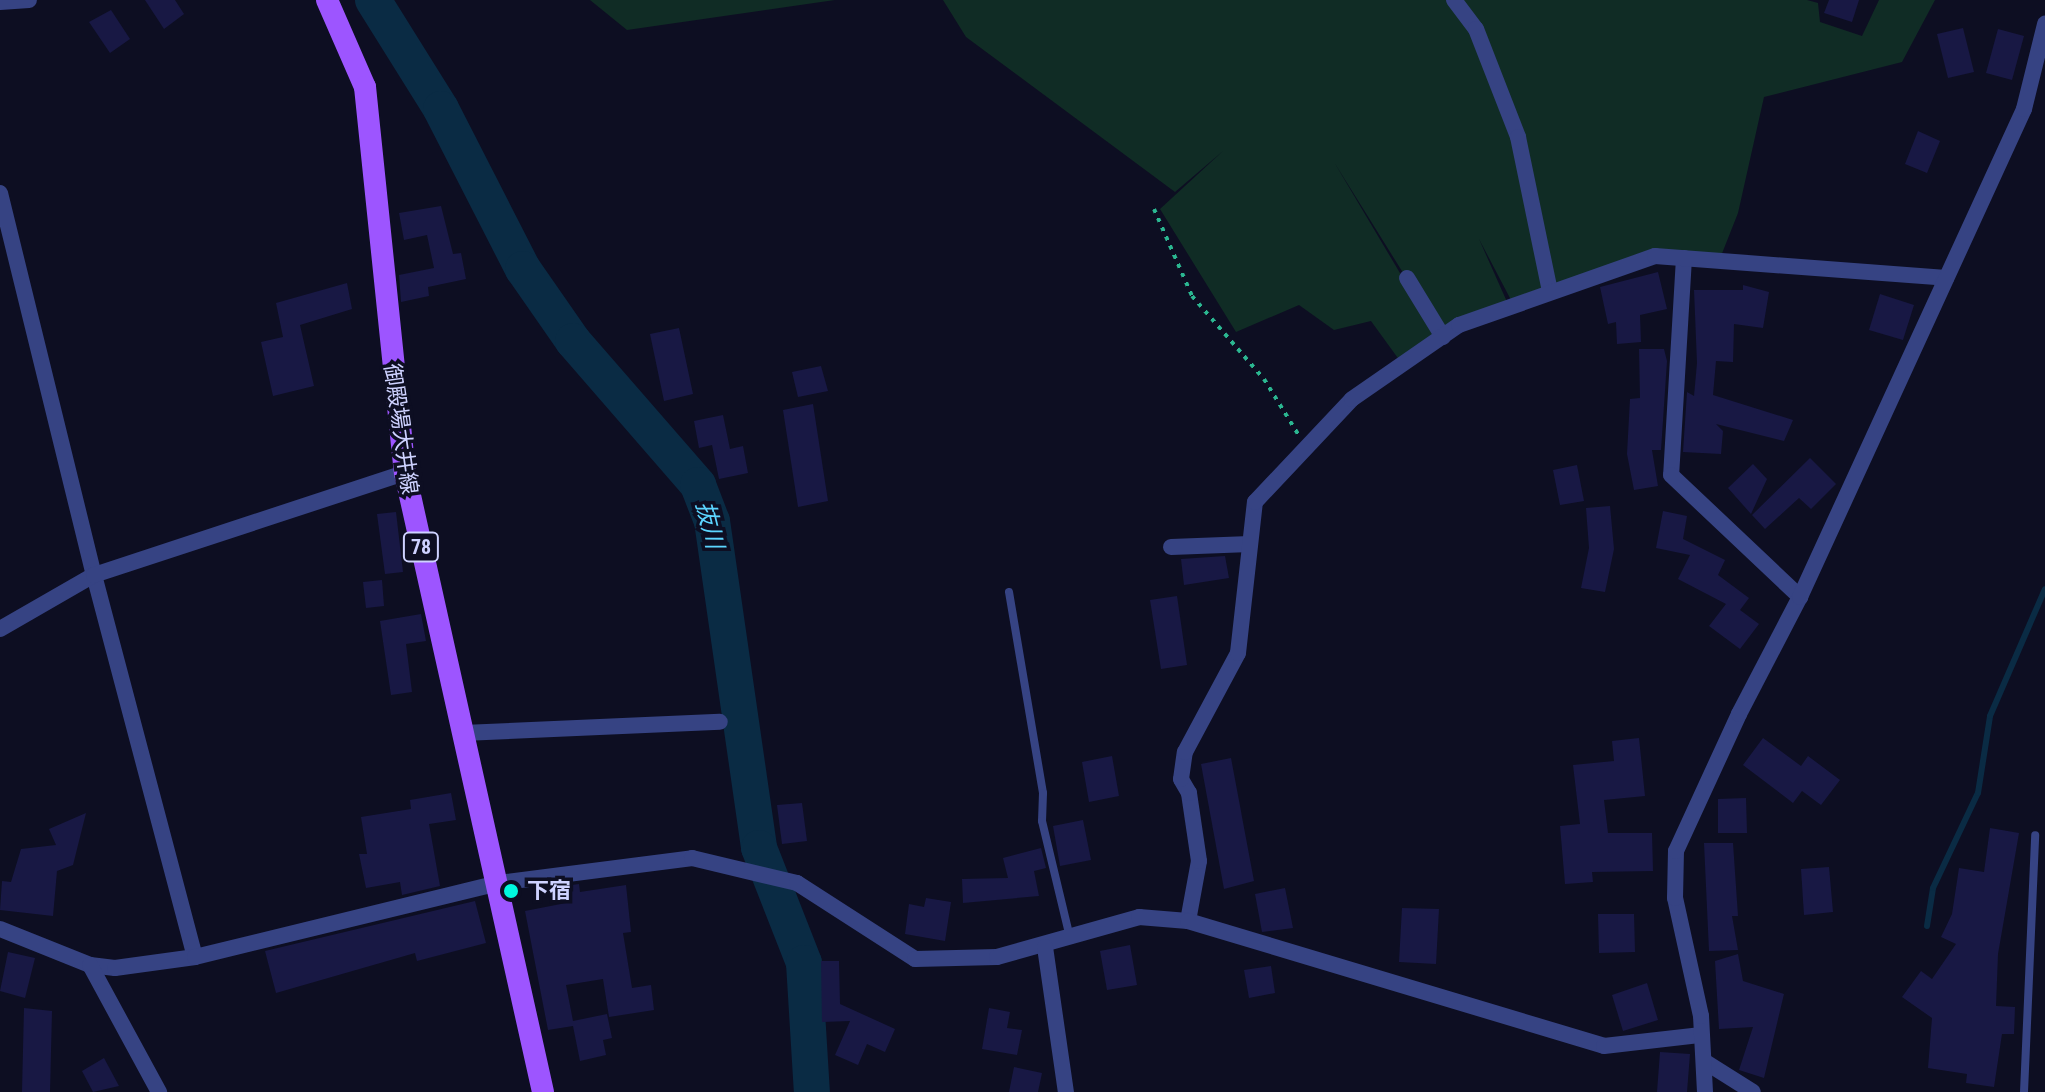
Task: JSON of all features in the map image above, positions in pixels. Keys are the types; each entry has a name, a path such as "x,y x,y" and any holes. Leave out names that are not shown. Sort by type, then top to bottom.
{"main road":[{"name":"御殿場大井線","path":"327,0 365,87 405,473 543,1092"}],"street":[{"path":"0,2 29,0"},
{"path":"1454,0 1476,29 1518,137 1550,291"},
{"path":"1705,1092 1707,1063 1675,898 1676,851 1800,597 2024,109 2045,24"},
{"path":"0,193 94,575 195,957"},
{"path":"1188,921 1199,861 1189,793 1181,779 1185,752 1238,653 1255,502 1352,399 1460,324 1655,256 1946,278"},
{"path":"1684,258 1671,475 1800,597"},
{"path":"1407,278 1443,337"},
{"path":"0,629 94,575 405,473"},
{"path":"1171,547 1250,544"},
{"path":"463,733 720,722"},
{"path":"0,929 90,965 115,968 195,957 498,883 692,858 733,864 797,883 915,959 997,957 1045,947 1139,917 1188,921 1604,1046 1701,1035"},
{"path":"1045,947 1066,1092"},
{"path":"90,965 159,1092"},
{"path":"1707,1063 1753,1092"}],"lane":[{"path":"1009,592 1043,793 1042,821 1070,939"},
{"path":"2024,1092 2035,835"}],"path":[{"path":"1154,209 1192,296 1264,379 1306,446"}],"green space":[{"path":"590,0 835,0 627,30"},
{"path":"943,0 1807,0 1818,3 1820,22 1862,36 1879,0 1935,0 1902,62 1764,97 1738,213 1721,256 1646,256 1511,300 1479,239 1508,304 1443,337 1334,162 1438,337 1400,361 1371,321 1334,330 1299,305 1236,332 1160,209 1223,151 1175,192 966,37"}],"building":[{"path":"145,0 175,0 184,14 164,29"},
{"path":"1829,0 1859,0 1852,22 1824,13"},
{"path":"111,10 130,39 110,53 89,22"},
{"path":"1963,28 1974,72 1948,78 1937,34"},
{"path":"1998,29 2024,36 2012,80 1986,73"},
{"path":"1918,131 1940,141 1927,173 1905,164"},
{"path":"441,206 453,254 461,253 466,279 428,287 429,296 401,302 399,275 434,268 427,235 404,240 399,213"},
{"path":"1658,272 1667,309 1640,315 1641,342 1617,344 1616,322 1608,324 1600,287"},
{"path":"347,283 352,309 300,325 314,386 273,396 261,342 283,337 276,303"},
{"path":"1743,285 1769,292 1763,328 1734,324 1733,362 1716,361 1713,395 1793,420 1784,441 1716,424 1723,431 1721,454 1683,452 1687,392 1694,396 1697,363 1694,290 1743,290"},
{"path":"1880,294 1914,305 1903,340 1869,330"},
{"path":"679,328 693,394 664,401 650,334"},
{"path":"1639,349 1664,349 1667,361 1661,450 1652,450 1658,486 1634,490 1627,454 1630,399 1640,398"},
{"path":"821,366 828,391 798,397 792,372"},
{"path":"813,404 828,501 798,507 783,410"},
{"path":"723,415 730,449 743,446 748,473 719,479 712,445 699,448 694,421"},
{"path":"1810,458 1836,484 1811,509 1799,498 1765,529 1752,515"},
{"path":"1753,464 1767,479 1751,514 1728,488"},
{"path":"1577,465 1584,501 1560,505 1553,470"},
{"path":"1610,506 1614,549 1605,592 1581,588 1589,548 1586,508"},
{"path":"1663,511 1687,516 1683,539 1725,560 1718,575 1749,598 1740,610 1759,624 1740,649 1709,626 1726,604 1678,579 1690,555 1656,548"},
{"path":"396,512 403,572 385,574 377,514"},
{"path":"1225,556 1229,578 1184,585 1181,559"},
{"path":"382,580 384,606 366,608 363,582"},
{"path":"1177,596 1187,665 1161,669 1150,600"},
{"path":"421,614 426,641 406,644 412,692 391,695 380,621"},
{"path":"1639,738 1645,796 1604,800 1608,833 1652,833 1653,871 1592,872 1593,882 1565,884 1560,826 1580,824 1573,765 1614,761 1612,741"},
{"path":"1763,738 1801,766 1808,756 1840,780 1821,805 1802,791 1793,803 1743,765"},
{"path":"1112,756 1119,796 1089,802 1082,762"},
{"path":"1231,758 1254,881 1224,889 1201,764"},
{"path":"451,793 456,820 429,824 440,886 402,895 400,882 366,888 359,854 367,854 361,817 411,809 410,800"},
{"path":"1746,798 1747,833 1718,833 1718,799"},
{"path":"802,803 807,841 782,844 777,805"},
{"path":"86,813 73,865 57,871 53,916 0,910 2,881 11,882 21,849 56,845 49,829"},
{"path":"1083,820 1091,860 1060,866 1053,826"},
{"path":"1990,828 2019,833 1998,954 1996,1006 2015,1007 2014,1034 2002,1034 1994,1087 1966,1083 1967,1074 1928,1068 1932,1018 1902,997 1921,971 1932,979 1956,944 1941,937 1952,914 1959,868 1984,872"},
{"path":"1704,843 1733,843 1738,916 1732,916 1738,950 1709,951"},
{"path":"1041,848 1046,868 1034,871 1039,896 963,903 962,879 1008,878 1003,858"},
{"path":"1829,867 1833,912 1804,915 1801,869"},
{"path":"579,884 580,892 626,885 631,932 623,933 632,988 651,985 654,1010 609,1017 603,979 566,985 573,1021 607,1014 612,1038 603,1040 606,1055 580,1061 573,1026 548,1030 525,911 566,903 564,886"},
{"path":"1285,888 1293,928 1262,932 1255,894"},
{"path":"926,898 951,902 945,941 905,934 909,904 924,907"},
{"path":"475,901 486,943 417,961 415,953 276,993 265,951"},
{"path":"1402,908 1439,909 1436,964 1399,962"},
{"path":"1598,914 1634,914 1635,952 1599,953"},
{"path":"1130,945 1137,985 1107,990 1100,951"},
{"path":"8,952 35,958 25,998 0,991"},
{"path":"1738,954 1743,981 1784,994 1764,1078 1739,1070 1753,1027 1719,1029 1715,961"},
{"path":"821,961 839,961 840,1004 895,1029 885,1052 867,1044 858,1065 835,1055 850,1021 822,1022"},
{"path":"1271,966 1275,993 1249,998 1244,970"},
{"path":"1647,983 1658,1020 1623,1031 1612,995"},
{"path":"24,1008 52,1011 50,1092 22,1092"},
{"path":"989,1008 1010,1012 1007,1028 1022,1030 1017,1055 982,1049"},
{"path":"1660,1052 1690,1054 1687,1092 1657,1092"},
{"path":"104,1058 119,1086 93,1092 82,1071"},
{"path":"1014,1067 1042,1073 1038,1092 1009,1092"}],"waterway":[{"name":"抜川","path":"373,0 441,109 523,269 573,341 698,485 712,521 759,848 804,963 812,1092"},
{"path":"1927,926 1933,888 1978,793 1990,716 2045,589"}],"place":[{"name":"下宿","path":"511,891"}]}
